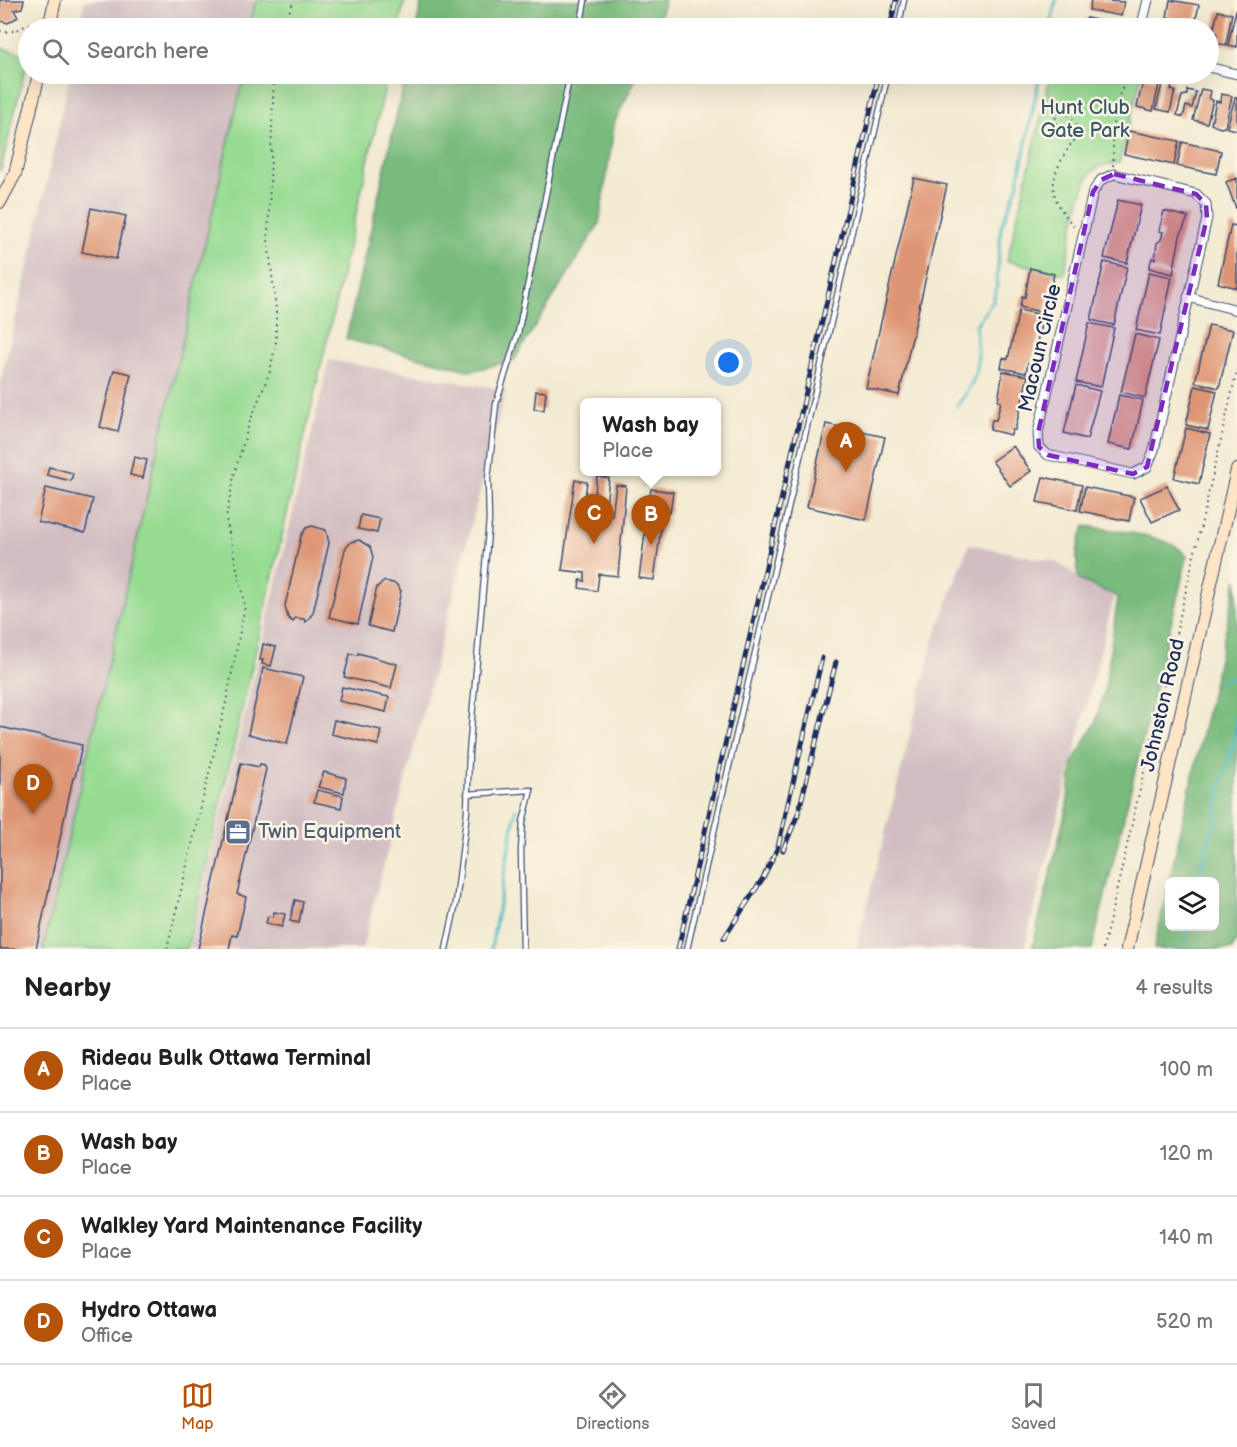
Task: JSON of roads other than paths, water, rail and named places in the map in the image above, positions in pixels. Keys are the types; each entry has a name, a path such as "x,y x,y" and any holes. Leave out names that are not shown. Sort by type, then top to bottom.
{"street":[{"path":"52,18 55,0"},
{"path":"1144,18 1148,0"},
{"path":"1219,70 1237,74"},
{"path":"0,202 15,174 37,84"},
{"name":"Macoun Circle","path":"1114,174 1196,194 1206,204 1207,218 1188,297 1154,450 1147,467 1132,474 1048,455 1039,447 1038,433 1083,234 1093,192 1101,180 1114,174"},
{"path":"1188,297 1237,310"},
{"name":"Johnston Road","path":"1127,949 1237,470"}],"lane":[{"path":"582,18 585,0"},
{"path":"900,18 904,0"},
{"path":"446,949 456,903 467,794 489,520 488,479 496,404 518,333 568,84"},
{"path":"687,949 886,84"},
{"path":"467,794 531,790 523,822 521,850 524,949"}],"waterway":[{"path":"1052,18 1056,0"},
{"path":"957,406 975,376 978,359 976,325 993,301 996,291 1001,227 1017,187 1038,84"},
{"path":"1222,680 1237,677"},
{"path":"1199,877 1216,819 1220,788 1233,746 1237,711"},
{"path":"491,949 516,809"},
{"path":"1184,949 1188,931"}],"railway":[{"path":"892,18 896,0"},
{"path":"678,949 877,84"},
{"path":"724,938 763,878 778,847 822,658"},
{"path":"783,850 798,814 836,662"}],"place":[{"name":"Rideau Bulk Ottawa Terminal","path":"846,472"},
{"name":"Walkley Yard Maintenance Facility","path":"594,544"},
{"name":"Wash bay","path":"651,545"},
{"name":"Hydro Ottawa","path":"33,814"},
{"name":"Twin Equipment","path":"238,832"}],"park label":[{"name":"Hunt Club Gate Park","path":"1085,120"}]}
